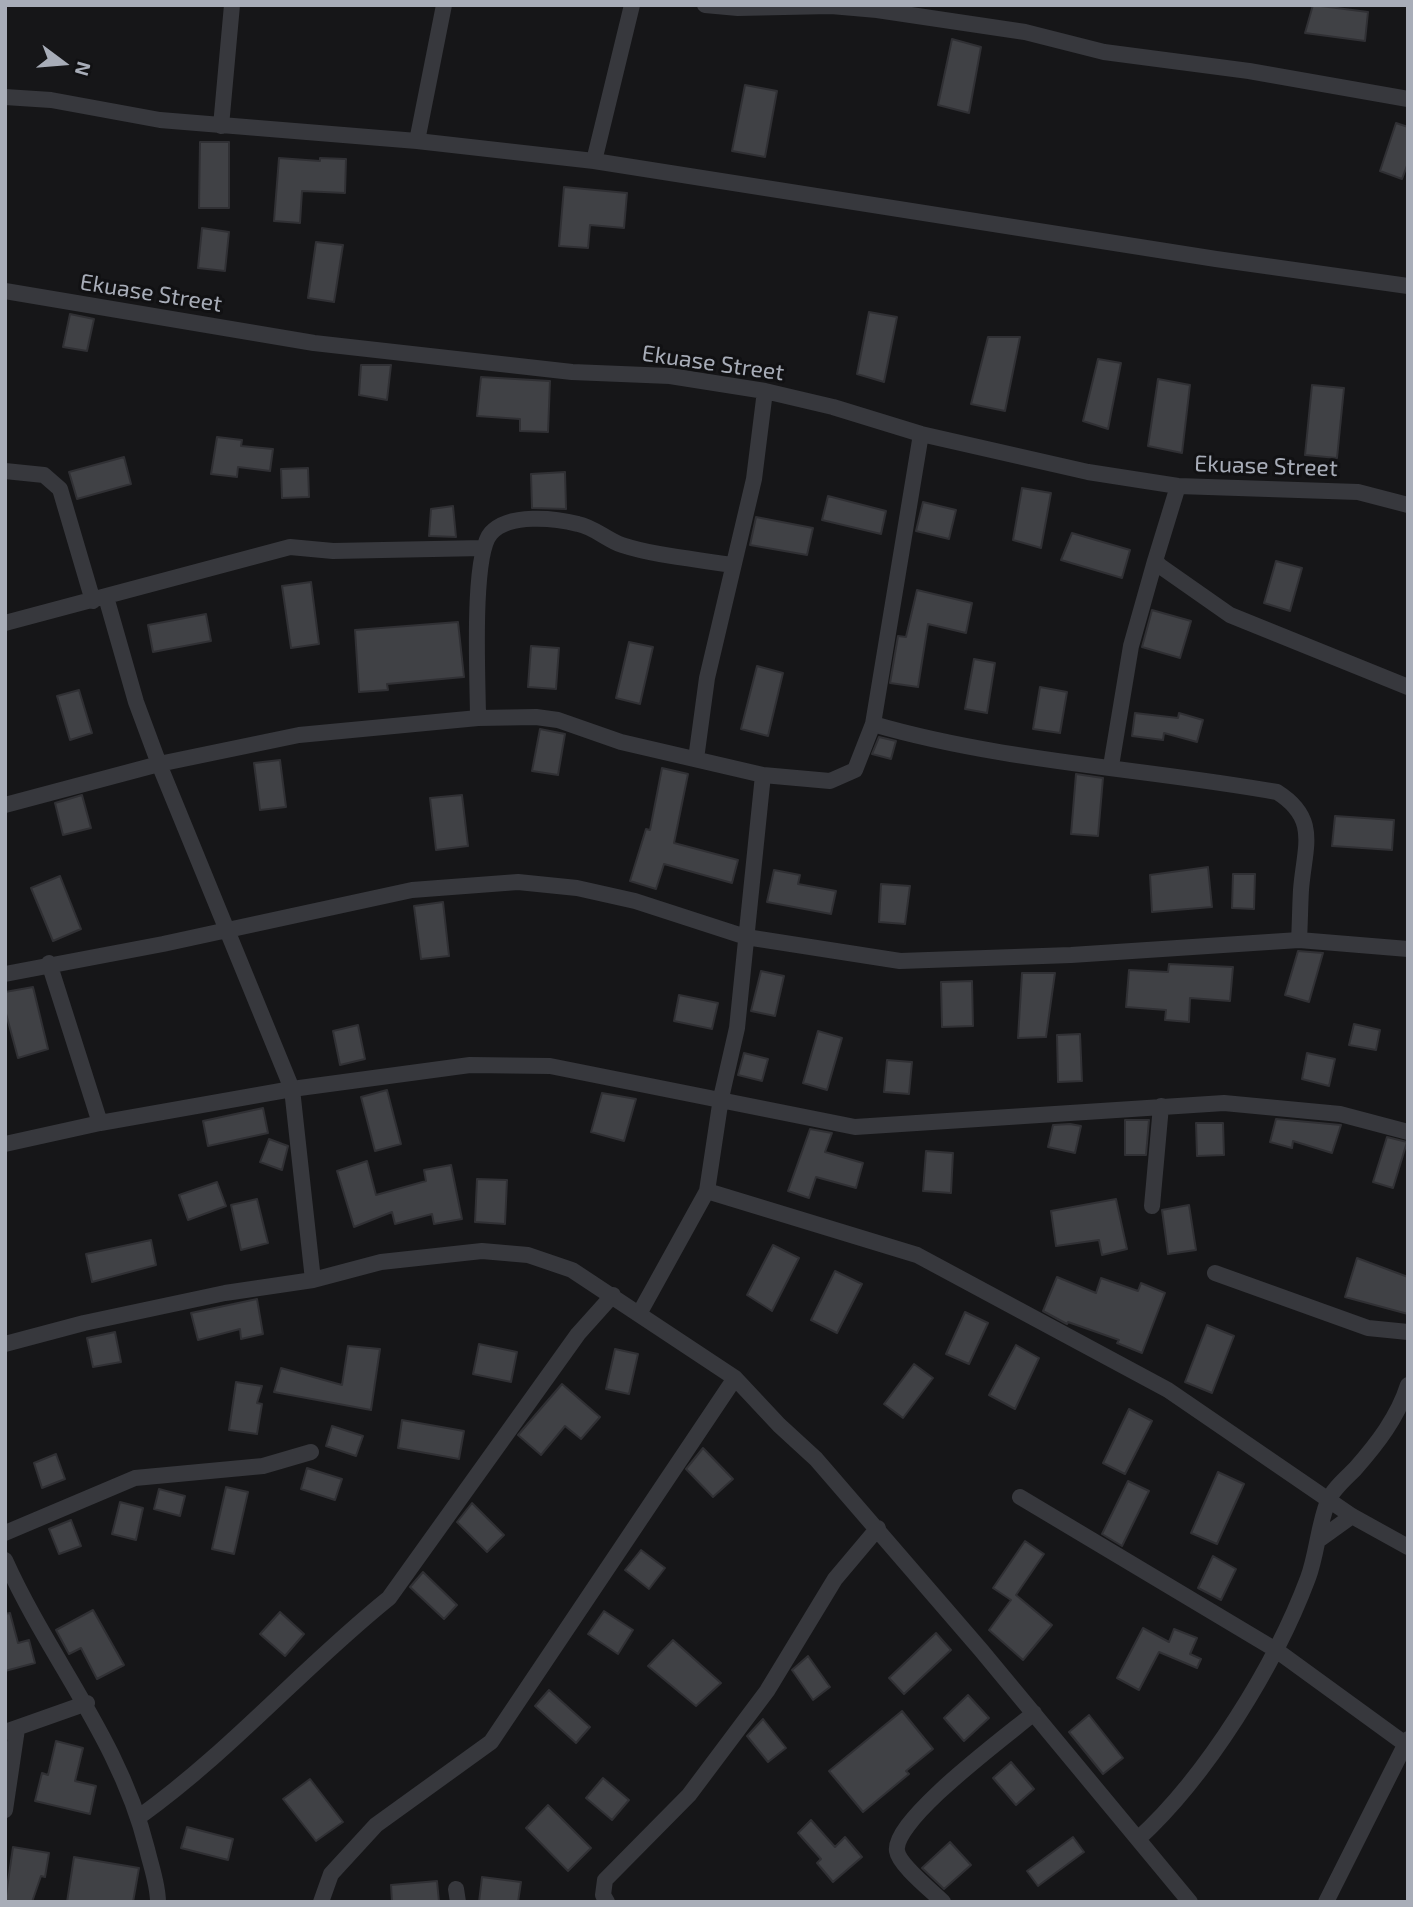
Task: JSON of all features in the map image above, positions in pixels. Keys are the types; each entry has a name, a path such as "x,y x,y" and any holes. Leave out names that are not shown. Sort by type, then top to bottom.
{"street":[{"path":"221,126 232,5"},
{"path":"417,141 444,5"},
{"path":"594,161 632,5"},
{"path":"705,5 738,8 821,6 877,10 1026,32 1104,52 1249,71 1408,99"},
{"path":"5,97 51,100 148,118 221,126 417,141 594,161 1216,259 1408,286"},
{"name":"Ekuase Street","path":"5,291 314,343 572,372 670,376 765,391 833,407 921,434 1088,472 1178,486 1359,492 1408,505"},
{"path":"696,759 707,678 754,480 765,391"},
{"path":"5,805 159,764 299,735 478,718 536,717 558,720 621,742 764,775 830,780 845,775 855,770 873,724 921,434"},
{"path":"5,471 44,475 60,489 159,764 224,928 292,1088 313,1280"},
{"path":"1111,766 1131,646 1178,486"},
{"path":"478,718 478,602 484,548 491,533 506,524 524,519 580,524 622,545 732,565"},
{"path":"5,623 290,547 333,551 484,548"},
{"path":"1155,561 1230,615 1408,687"},
{"path":"873,724 922,738 1027,758 1111,766 1277,792 1295,803 1306,825 1307,847 1301,889 1300,940"},
{"path":"639,1314 707,1191 721,1098 737,1028 764,775"},
{"path":"5,974 49,963 163,944 224,928 412,890 518,882 577,888 635,901 746,937 900,961 1071,955 1300,940 1408,949"},
{"path":"49,963 100,1123"},
{"path":"5,1144 100,1123 292,1088 470,1065 550,1066 721,1098 855,1127 1224,1103 1340,1114 1408,1132"},
{"path":"1152,1206 1161,1107"},
{"path":"707,1191 917,1255 1168,1390 1352,1516 1408,1547"},
{"path":"5,1344 84,1322 212,1296 313,1280 381,1262 482,1251 528,1255 572,1270 735,1378 878,1528 1138,1839 1177,1895 1190,1902"},
{"path":"1215,1273 1368,1328 1408,1332"},
{"path":"139,1817 183,1786 271,1708 353,1628 389,1598 578,1334 613,1296"},
{"path":"321,1902 331,1874 376,1825 491,1742 735,1378"},
{"path":"1138,1839 1165,1815 1213,1751 1276,1650 1308,1578 1328,1500 1380,1440 1408,1385"},
{"path":"5,1533 135,1478 263,1466 311,1452"},
{"path":"1020,1497 1276,1650 1407,1743 1326,1902"},
{"path":"1320,1539 1352,1516"},
{"path":"607,1902 603,1895 605,1880 689,1795 767,1691 835,1579 878,1528"},
{"path":"5,1560 29,1613 87,1703 139,1817 158,1902"},
{"path":"5,1810 11,1730 87,1703"},
{"path":"943,1902 899,1859 896,1849 898,1838 917,1811 1034,1713"}],"building":[{"path":"1313,5 1368,12 1365,41 1305,33"},
{"path":"952,39 981,47 969,113 938,105"},
{"path":"745,85 777,91 765,157 732,151"},
{"path":"1396,123 1408,127 1408,163 1402,179 1380,171"},
{"path":"200,142 229,142 229,208 199,208"},
{"path":"279,158 320,161 320,158 346,159 345,193 302,191 300,223 274,221"},
{"path":"564,187 627,193 624,228 590,225 588,248 559,246"},
{"path":"202,228 229,232 225,271 198,268"},
{"path":"316,242 343,245 334,302 308,298"},
{"path":"869,312 897,317 884,382 857,374"},
{"path":"70,314 94,319 87,351 63,347"},
{"path":"988,337 1020,337 1005,411 971,404"},
{"path":"1098,359 1121,363 1108,429 1083,421"},
{"path":"361,365 391,365 387,400 359,395"},
{"path":"481,377 550,381 548,432 520,431 520,419 477,416"},
{"path":"1158,379 1190,385 1182,453 1148,446"},
{"path":"1312,385 1344,388 1337,458 1305,455"},
{"path":"217,437 242,440 241,446 273,449 270,471 238,467 237,477 211,474"},
{"path":"124,457 131,484 77,499 69,472"},
{"path":"308,468 309,497 282,498 281,469"},
{"path":"565,472 566,509 532,508 531,474"},
{"path":"1022,488 1051,493 1041,548 1013,540"},
{"path":"828,496 886,511 881,534 822,520"},
{"path":"923,502 956,510 949,539 916,531"},
{"path":"453,506 456,537 429,536 431,509"},
{"path":"756,517 813,528 807,555 750,545"},
{"path":"1072,533 1130,550 1122,578 1061,560"},
{"path":"1276,561 1302,568 1290,611 1264,603"},
{"path":"311,582 319,644 291,648 282,586"},
{"path":"917,590 972,603 966,633 928,624 918,687 890,683 898,636 906,637"},
{"path":"1152,610 1191,621 1180,658 1142,647"},
{"path":"206,614 211,641 153,652 148,625"},
{"path":"458,622 464,677 387,684 388,690 359,692 355,630"},
{"path":"629,642 653,647 640,704 616,698"},
{"path":"531,646 559,648 556,689 528,687"},
{"path":"974,659 995,663 987,713 965,709"},
{"path":"757,666 783,673 768,736 741,729"},
{"path":"1040,687 1067,692 1060,733 1033,729"},
{"path":"79,690 92,733 70,740 57,696"},
{"path":"1135,713 1178,718 1179,713 1203,720 1197,742 1164,733 1163,740 1132,736"},
{"path":"540,729 565,734 558,775 532,771"},
{"path":"879,737 896,741 891,759 872,754"},
{"path":"280,760 286,807 260,810 254,763"},
{"path":"662,768 688,774 674,843 738,860 732,883 664,864 656,889 630,881 646,829 650,830"},
{"path":"1076,774 1103,778 1098,836 1071,834"},
{"path":"82,795 91,828 63,835 55,803"},
{"path":"462,795 468,846 436,850 430,798"},
{"path":"1335,816 1394,820 1392,850 1332,846"},
{"path":"1208,867 1212,907 1152,912 1150,875"},
{"path":"774,870 800,875 798,884 836,891 831,914 767,902"},
{"path":"1233,874 1255,874 1254,909 1232,908"},
{"path":"60,876 81,929 53,941 31,888"},
{"path":"881,884 910,886 905,924 879,922"},
{"path":"443,902 449,956 421,959 414,906"},
{"path":"1298,951 1323,953 1309,1002 1285,995"},
{"path":"1169,964 1233,967 1230,1001 1190,998 1189,1022 1165,1020 1166,1010 1126,1007 1129,970 1168,972"},
{"path":"761,971 784,976 775,1016 751,1011"},
{"path":"1022,973 1055,973 1046,1037 1018,1038"},
{"path":"972,981 973,1026 942,1027 941,982"},
{"path":"33,987 48,1049 18,1058 5,1010 5,992"},
{"path":"679,995 718,1003 712,1029 674,1021"},
{"path":"1354,1024 1380,1030 1376,1050 1349,1045"},
{"path":"358,1025 365,1059 340,1065 333,1031"},
{"path":"818,1031 842,1038 827,1090 803,1083"},
{"path":"1080,1034 1082,1081 1058,1082 1057,1035"},
{"path":"744,1053 768,1059 762,1081 738,1075"},
{"path":"1307,1053 1335,1059 1329,1086 1302,1079"},
{"path":"887,1060 912,1062 909,1094 884,1092"},
{"path":"387,1090 401,1144 375,1151 361,1097"},
{"path":"602,1093 636,1099 624,1141 591,1132"},
{"path":"263,1108 268,1133 208,1146 203,1121"},
{"path":"1276,1119 1341,1125 1332,1153 1293,1141 1292,1148 1270,1142"},
{"path":"1125,1120 1149,1120 1146,1155 1125,1155"},
{"path":"1196,1123 1223,1123 1224,1155 1197,1156"},
{"path":"1053,1125 1081,1126 1075,1153 1048,1147"},
{"path":"810,1129 832,1133 825,1152 863,1163 856,1188 816,1177 809,1198 788,1191"},
{"path":"1387,1137 1407,1142 1393,1188 1373,1182"},
{"path":"269,1139 288,1146 282,1170 260,1162"},
{"path":"926,1151 953,1153 951,1193 923,1191"},
{"path":"367,1161 376,1195 426,1181 424,1170 451,1165 462,1219 434,1224 432,1214 395,1224 392,1212 354,1227 337,1171"},
{"path":"477,1179 507,1180 505,1224 475,1222"},
{"path":"217,1182 226,1206 188,1220 179,1195"},
{"path":"257,1199 268,1243 241,1250 231,1205"},
{"path":"1116,1199 1127,1249 1102,1255 1099,1240 1056,1246 1051,1211"},
{"path":"1189,1205 1196,1250 1168,1254 1162,1210"},
{"path":"151,1240 156,1265 92,1282 86,1254"},
{"path":"773,1245 799,1258 772,1311 747,1295"},
{"path":"1357,1258 1408,1277 1408,1314 1345,1297"},
{"path":"835,1271 862,1284 837,1333 811,1320"},
{"path":"1057,1277 1096,1293 1101,1278 1138,1291 1141,1283 1165,1293 1142,1353 1117,1343 1119,1340 1068,1322 1067,1324 1043,1311"},
{"path":"257,1299 263,1334 241,1339 240,1329 198,1340 191,1313"},
{"path":"965,1312 988,1323 969,1364 946,1354"},
{"path":"1207,1325 1234,1336 1212,1393 1185,1382"},
{"path":"115,1332 121,1362 93,1367 87,1338"},
{"path":"479,1344 517,1352 511,1382 473,1374"},
{"path":"1016,1345 1039,1358 1015,1409 989,1395"},
{"path":"348,1346 380,1349 371,1410 274,1392 281,1368 342,1385"},
{"path":"615,1349 638,1354 629,1394 606,1389"},
{"path":"914,1364 933,1378 903,1418 884,1404"},
{"path":"236,1382 262,1386 257,1403 262,1404 257,1434 229,1430"},
{"path":"562,1384 600,1417 581,1439 565,1426 541,1455 518,1435"},
{"path":"1129,1409 1152,1421 1125,1474 1103,1463"},
{"path":"402,1420 464,1431 459,1459 398,1448"},
{"path":"332,1426 363,1436 356,1456 326,1446"},
{"path":"703,1448 733,1479 713,1497 686,1469"},
{"path":"56,1454 65,1479 42,1488 34,1463"},
{"path":"307,1468 342,1479 335,1500 301,1489"},
{"path":"1218,1472 1244,1484 1217,1544 1191,1533"},
{"path":"1128,1481 1149,1491 1122,1546 1102,1534"},
{"path":"226,1487 248,1492 234,1554 212,1549"},
{"path":"159,1489 185,1496 180,1516 154,1509"},
{"path":"120,1502 143,1508 136,1540 112,1534"},
{"path":"472,1503 504,1535 487,1552 457,1522"},
{"path":"71,1520 81,1546 59,1554 49,1529"},
{"path":"1025,1541 1044,1554 1016,1595 1052,1625 1023,1660 989,1630 1011,1600 993,1588"},
{"path":"641,1550 665,1568 649,1589 625,1570"},
{"path":"1213,1556 1236,1569 1221,1600 1198,1588"},
{"path":"423,1572 457,1605 444,1619 410,1587"},
{"path":"93,1610 124,1665 97,1679 81,1648 69,1654 56,1630"},
{"path":"604,1611 633,1630 618,1654 588,1634"},
{"path":"280,1612 304,1634 285,1656 260,1634"},
{"path":"10,1613 18,1643 29,1640 35,1663 5,1671 5,1614"},
{"path":"1143,1628 1169,1642 1174,1629 1197,1638 1190,1654 1201,1659 1197,1668 1159,1652 1139,1690 1117,1678"},
{"path":"936,1633 951,1650 904,1694 889,1678"},
{"path":"673,1640 721,1683 696,1706 648,1666"},
{"path":"808,1656 830,1687 813,1700 792,1670"},
{"path":"549,1690 590,1727 576,1743 535,1706"},
{"path":"968,1695 989,1718 964,1741 944,1718"},
{"path":"902,1711 933,1749 906,1771 909,1774 863,1812 829,1771"},
{"path":"1089,1715 1123,1758 1103,1774 1069,1732"},
{"path":"763,1719 786,1748 768,1762 747,1736"},
{"path":"56,1741 83,1748 75,1781 96,1786 90,1814 35,1801 42,1773 48,1775"},
{"path":"1011,1762 1034,1789 1016,1805 993,1778"},
{"path":"603,1778 629,1800 612,1820 586,1798"},
{"path":"310,1779 343,1822 316,1841 283,1799"},
{"path":"548,1805 591,1848 568,1871 526,1828"},
{"path":"811,1820 835,1847 845,1837 862,1857 833,1882 817,1863 821,1859 798,1833"},
{"path":"187,1827 233,1839 228,1860 181,1848"},
{"path":"1073,1837 1084,1852 1038,1886 1027,1871"},
{"path":"950,1842 971,1865 944,1889 922,1868"},
{"path":"13,1847 49,1853 45,1877 41,1876 32,1902 5,1902"},
{"path":"74,1857 139,1868 133,1902 67,1902"},
{"path":"482,1877 521,1882 518,1902 479,1902"},
{"path":"437,1881 439,1902 392,1902 391,1885"}]}
